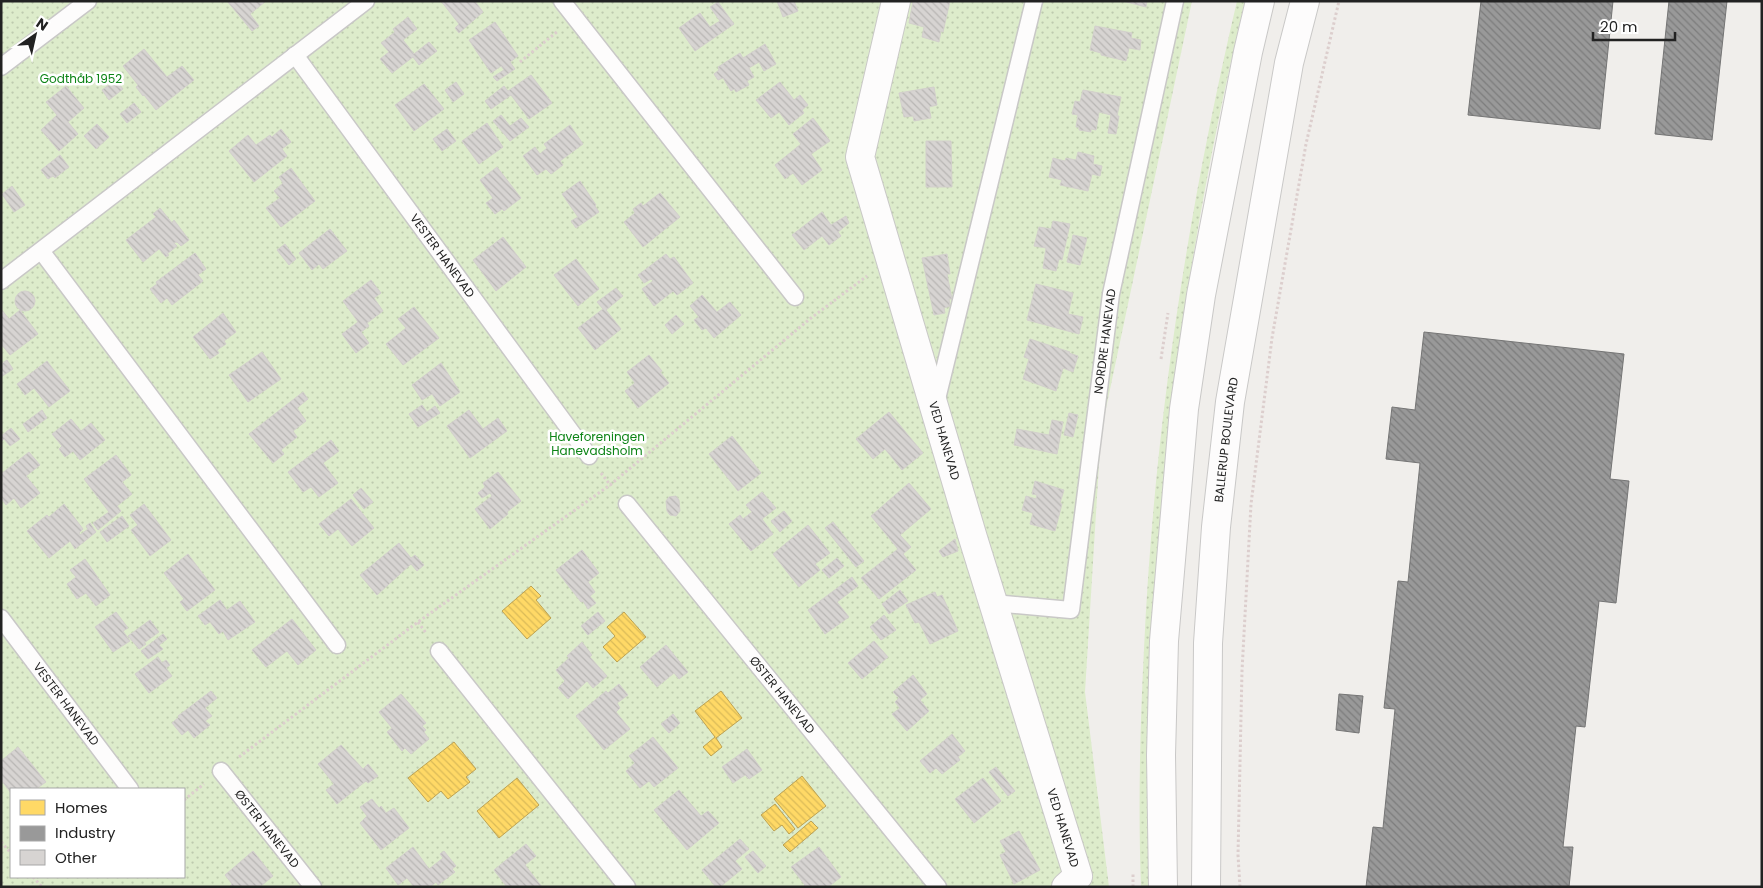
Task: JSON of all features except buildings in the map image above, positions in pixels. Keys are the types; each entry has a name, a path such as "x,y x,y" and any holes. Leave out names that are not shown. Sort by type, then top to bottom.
{"street":[{"name":"VED HANEVAD","path":"896,1 860,157 994,603 1072,881"},
{"path":"1163,887 1161,755 1164,641 1184,409 1201,295 1248,52 1260,1"},
{"name":"BALLERUP BOULEVARD","path":"1206,887 1208,643 1216,527 1230,402 1289,63 1305,1"}],"lane":[{"path":"1,67 88,1"},
{"path":"1,282 366,1"},
{"path":"562,1 796,297"},
{"path":"935,408 1034,1"},
{"name":"NORDRE HANEVAD","path":"994,603 1071,610 1111,294 1175,1"},
{"name":"VESTER HANEVAD","path":"295,55 589,456"},
{"path":"42,252 337,645"},
{"name":"ØSTER HANEVAD","path":"627,504 938,887"},
{"name":"VESTER HANEVAD","path":"1,618 129,788"},
{"path":"439,651 627,887"},
{"name":"ØSTER HANEVAD","path":"221,771 313,887"}],"path":[{"path":"1240,887 1238,855 1242,671 1251,504 1272,338 1304,154 1339,1"},
{"path":"520,62 574,18"},
{"path":"185,799 418,622 610,485 811,318 891,258"},
{"path":"589,456 610,485 627,504"},
{"path":"1,842 10,852"}],"green space":[{"name":"Haveforeningen Hanevadsholm","path":"1,1 1192,1 1101,432 1085,692 1109,887 1,887"},
{"path":"1237,1 1245,1 1206,183 1177,367 1148,760 1149,887 1141,887 1141,708 1156,485 1165,404 1188,242 1219,81"}],"park label":[{"name":"Godthåb 1952","path":"81,79"}]}
